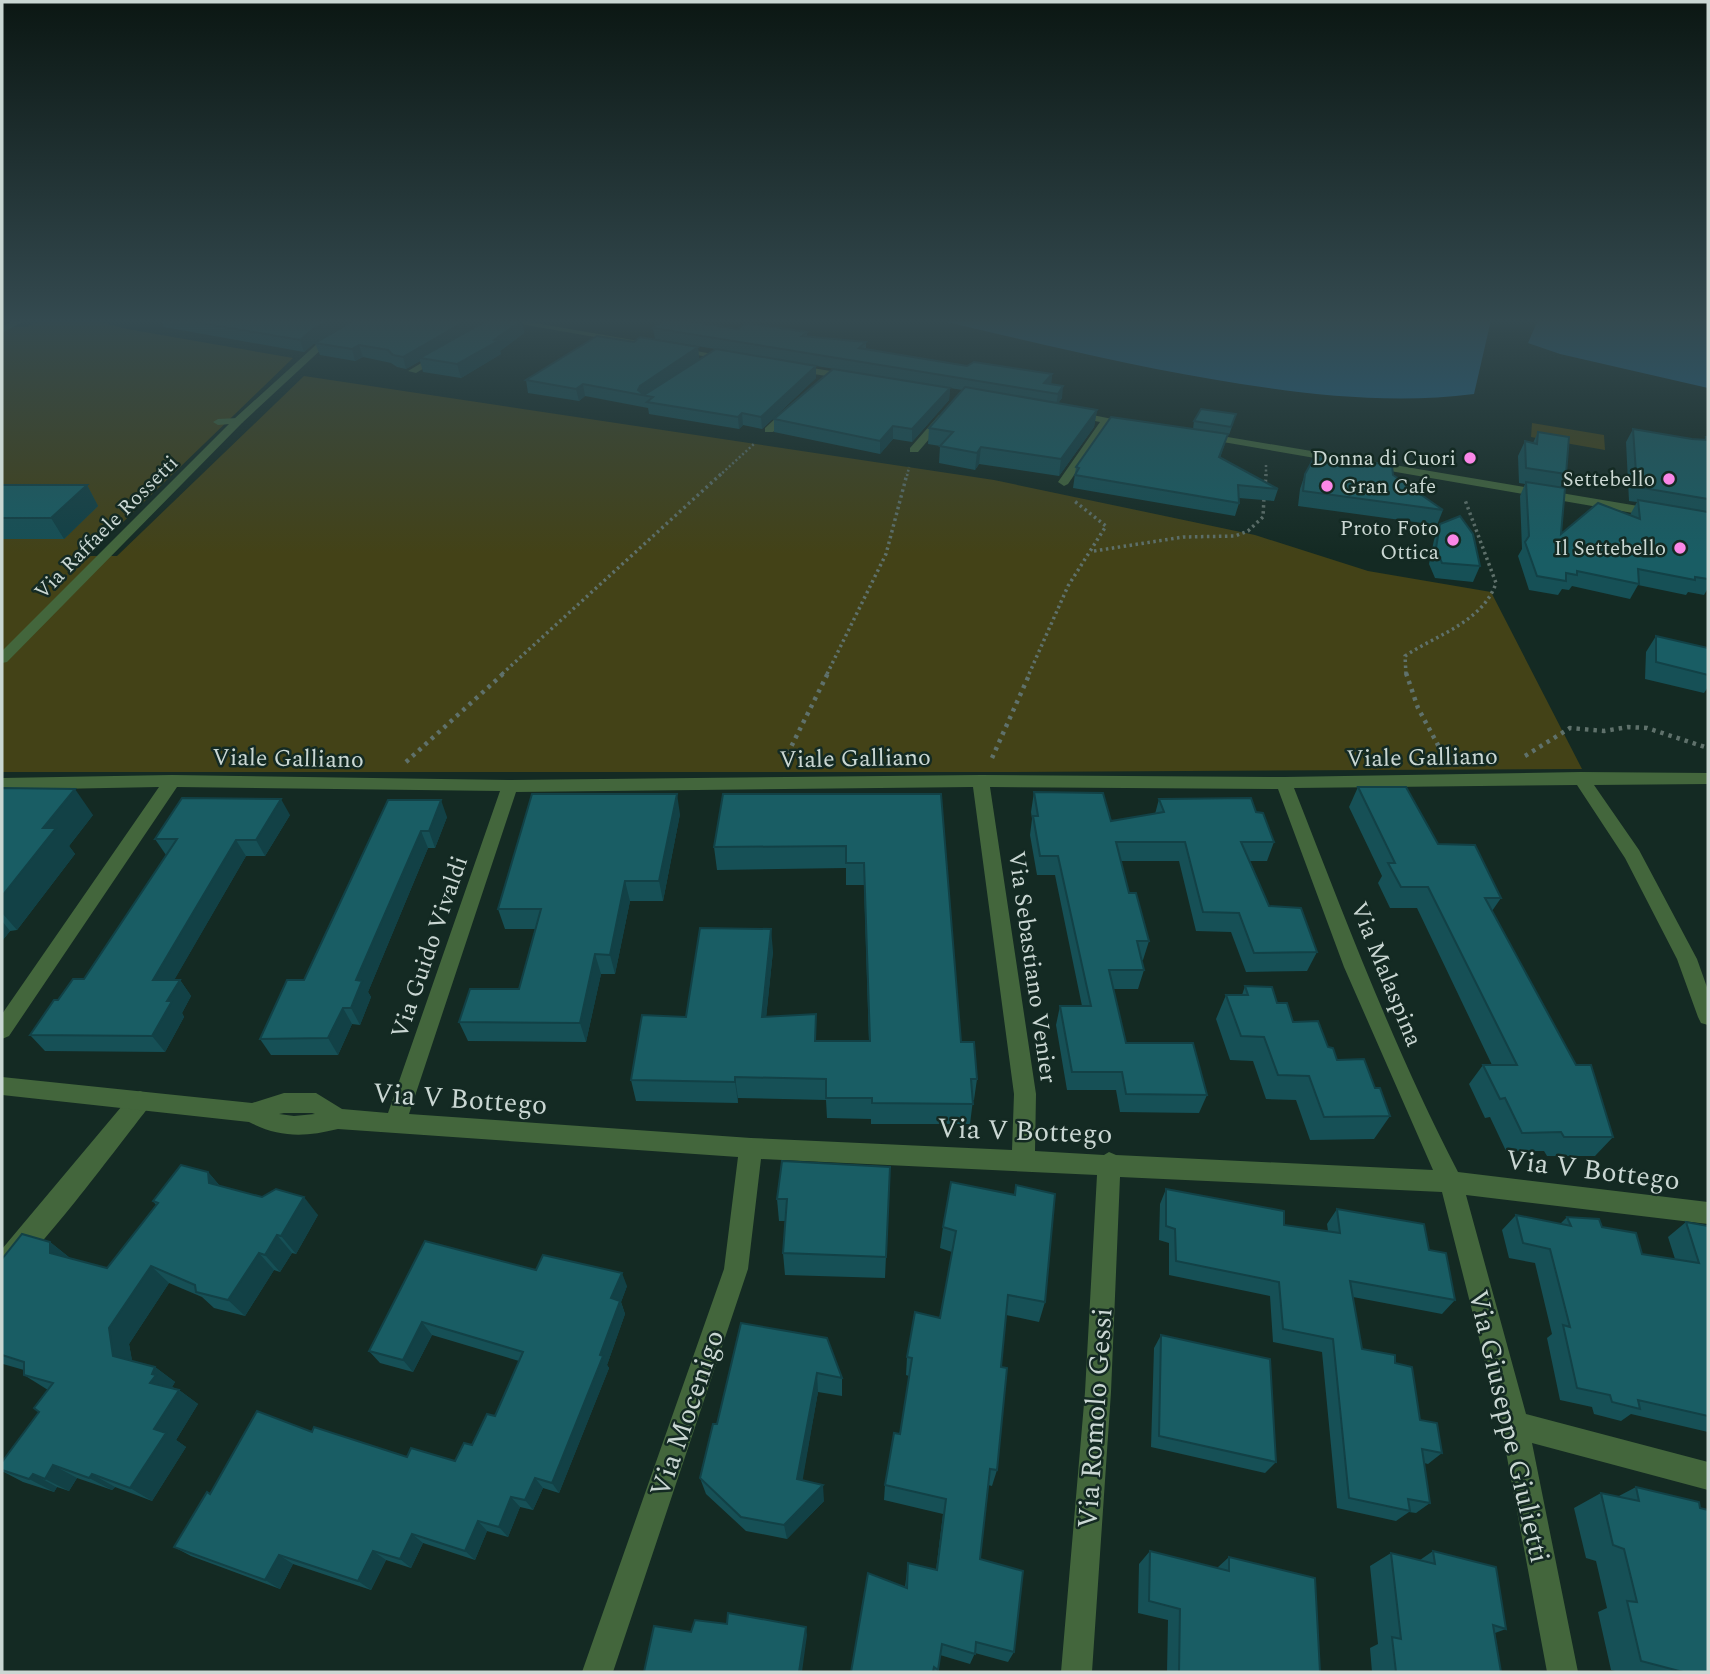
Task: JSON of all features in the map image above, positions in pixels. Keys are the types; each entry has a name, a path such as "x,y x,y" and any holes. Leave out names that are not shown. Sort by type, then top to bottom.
{"street":[{"name":"Via Raffaele Rossetti","path":"2,659 263,398"},
{"path":"769,430 799,402"},
{"path":"914,450 953,405"},
{"path":"1058,412 1147,427"},
{"path":"1064,482 1107,420"},
{"path":"218,422 238,421"},
{"path":"1188,434 1669,515"},
{"path":"1581,778 1633,855 1687,959 1708,1017"},
{"name":"Viale Galliano","path":"2,784 172,781 510,786 981,781 1283,783 1708,778"},
{"path":"2,1030 172,781"},
{"name":"Via Sebastiano Venier","path":"981,781 1025,1094 1023,1161"},
{"name":"Via Malaspina","path":"1283,783 1354,967 1425,1131 1451,1182"},
{"name":"Via Guido Vivaldi","path":"394,1124 510,786"},
{"name":"Via V Bottego","path":"2,1086 252,1113 274,1125 299,1128 338,1119 751,1147 1451,1182 1708,1213"},
{"path":"2,1267 37,1228 139,1101"},
{"name":"Via Mocenigo","path":"597,1672 736,1269 751,1147"},
{"name":"Via Romolo Gessi","path":"1076,1672 1098,1392 1109,1163"},
{"name":"Via Giuseppe Giulietti","path":"1451,1182 1515,1425 1563,1672"},
{"path":"1515,1425 1708,1476"}],"path":[{"path":"382,784 769,430"},
{"path":"1094,551 1183,537 1221,539 1248,531 1263,517 1267,447"},
{"path":"772,783 886,554 914,450"},
{"path":"1447,762 1409,685 1404,667 1405,656 1419,645 1476,612 1490,600 1496,583 1457,479"},
{"path":"981,781 1068,586 1082,563 1094,551 1107,526 1068,497 1064,482"},
{"path":"1604,731 1628,727 1647,728 1708,748"}],"shaded area":[{"path":"2,398 251,398 88,556 117,556 281,398 451,398 994,480 1255,535 1368,571 1491,592 1582,769 1002,772 2,772"},
{"path":"1532,423 1604,435 1605,450 1531,437"}],"building":[{"path":"652,398 781,398 761,417 742,413 738,417 647,402"},
{"path":"799,398 941,398 912,429 893,426 880,441 774,419"},
{"path":"955,398 1029,398 1097,410 1061,459 981,447 977,453 940,446 953,432 929,428"},
{"path":"1201,409 1236,414 1231,427 1194,421"},
{"path":"1111,417 1228,434 1219,457 1278,489 1238,485 1239,503 1075,475 1079,468 1076,467"},
{"path":"1633,429 1692,439 1707,440 1708,437 1708,499 1637,487"},
{"path":"1538,432 1569,437 1566,474 1526,468 1525,441 1537,444"},
{"path":"1315,456 1392,465 1393,475 1443,510 1303,491 1305,474"},
{"path":"1526,482 1565,488 1561,534 1598,503 1640,519 1638,500 1708,512 1708,579 1695,577 1695,580 1638,569 1639,584 1577,571 1577,575 1566,573 1566,581 1537,576 1525,542 1529,536"},
{"path":"2,485 87,485 51,518 2,518"},
{"path":"1460,516 1473,534 1480,566 1442,563 1436,548 1440,524"},
{"path":"1656,636 1708,648 1708,675 1656,662"},
{"path":"1358,787 1406,787 1438,844 1475,845 1501,898 1485,898 1576,1065 1591,1065 1613,1137 1564,1137 1561,1132 1522,1133 1505,1098 1500,1099 1483,1065 1517,1065 1428,887 1401,887 1388,863 1395,863"},
{"path":"2,788 75,789 43,828 56,828 2,896"},
{"path":"1034,792 1103,793 1111,821 1164,812 1159,799 1251,798 1256,812 1263,813 1274,842 1241,842 1269,906 1301,908 1317,952 1254,953 1239,913 1203,912 1185,842 1116,842 1129,893 1136,893 1149,941 1137,941 1144,970 1109,970 1126,1043 1193,1043 1207,1095 1126,1094 1122,1072 1072,1072 1060,1006 1091,1006 1058,856 1040,856 1033,816 1038,816"},
{"path":"532,794 677,794 659,881 625,881 610,955 595,954 580,1023 459,1022 470,989 519,989 541,909 498,909"},
{"path":"723,794 941,794 961,1042 974,1042 977,1079 971,1079 973,1104 872,1103 872,1098 826,1098 826,1079 735,1077 735,1082 631,1080 642,1015 686,1017 700,928 771,929 762,1017 816,1014 815,1041 870,1041 864,863 846,863 846,846 714,847"},
{"path":"182,798 281,799 256,840 236,840 153,980 180,980 167,1001 172,1001 152,1036 30,1035 54,1000 58,1000 73,979 84,979 177,839 155,839"},
{"path":"388,800 441,800 429,831 421,831 356,980 362,981 351,1008 343,1008 328,1038 260,1039 287,980 304,980"},
{"path":"1245,986 1272,987 1277,1003 1287,1003 1293,1022 1318,1021 1328,1047 1333,1048 1337,1060 1364,1059 1375,1088 1380,1088 1390,1116 1324,1117 1309,1076 1278,1075 1264,1037 1241,1036 1226,995 1248,995"},
{"path":"782,1161 890,1167 886,1257 783,1253 787,1199 777,1199"},
{"path":"181,1165 208,1172 209,1183 262,1197 276,1189 304,1197 281,1236 277,1235 265,1255 259,1253 228,1300 196,1292 195,1285 151,1266 109,1328 113,1356 155,1367 152,1374 156,1375 150,1383 179,1390 154,1429 166,1433 130,1488 92,1474 89,1478 53,1465 45,1479 33,1474 29,1479 2,1470 2,1462 39,1412 34,1408 53,1383 24,1375 24,1362 2,1355 2,1259 22,1234 50,1242 50,1253 107,1268 158,1203 153,1201"},
{"path":"951,1182 1015,1195 1016,1185 1055,1194 1045,1302 1008,1295 1001,1367 1007,1368 997,1470 990,1469 980,1559 1023,1571 1014,1652 976,1642 975,1654 942,1644 938,1670 934,1667 933,1672 851,1672 868,1573 907,1588 908,1563 937,1570 946,1499 885,1485 894,1433 900,1434 912,1358 907,1357 915,1312 940,1318 956,1231 943,1227"},
{"path":"1166,1189 1284,1211 1284,1225 1340,1233 1337,1209 1424,1224 1429,1250 1446,1253 1455,1300 1350,1281 1362,1349 1395,1355 1395,1363 1412,1367 1420,1420 1437,1423 1442,1453 1422,1449 1430,1503 1408,1499 1410,1511 1349,1498 1333,1339 1283,1329 1279,1282 1176,1261 1175,1229 1166,1226"},
{"path":"1516,1215 1571,1226 1567,1217 1599,1219 1602,1227 1636,1233 1642,1254 1699,1263 1686,1222 1708,1226 1708,1416 1638,1400 1640,1409 1612,1402 1610,1395 1577,1388 1563,1325 1570,1327 1550,1249 1523,1243"},
{"path":"425,1241 536,1270 543,1255 622,1273 611,1298 620,1301 600,1355 603,1356 552,1483 535,1478 525,1500 511,1497 499,1527 478,1521 465,1551 412,1534 400,1559 373,1551 358,1581 279,1555 265,1580 174,1547 207,1492 210,1494 257,1411 312,1432 314,1427 407,1457 411,1448 455,1461 464,1443 472,1445 487,1414 495,1416 523,1352 422,1322 403,1360 369,1351"},
{"path":"741,1323 827,1338 842,1378 817,1373 797,1479 823,1485 784,1525 741,1517 700,1478 713,1424 717,1424"},
{"path":"1161,1335 1270,1359 1276,1462 1159,1436"},
{"path":"1636,1487 1699,1502 1700,1508 1708,1510 1708,1672 1683,1672 1641,1661 1627,1601 1637,1602 1624,1549 1613,1545 1601,1493 1639,1501"},
{"path":"1150,1551 1229,1571 1229,1557 1315,1578 1320,1672 1179,1672 1180,1609 1149,1601"},
{"path":"1433,1551 1496,1567 1506,1629 1493,1625 1501,1672 1396,1672 1392,1637 1401,1639 1391,1553 1435,1564"},
{"path":"728,1613 806,1627 799,1672 644,1672 654,1626 691,1632 695,1620 727,1624"}],"place":[{"name":"Donna di Cuori","path":"1470,458"},
{"name":"Settebello","path":"1669,479"},
{"name":"Gran Cafe","path":"1327,486"},
{"name":"Proto Foto Ottica","path":"1453,540"},
{"name":"Il Settebello","path":"1680,548"}]}
